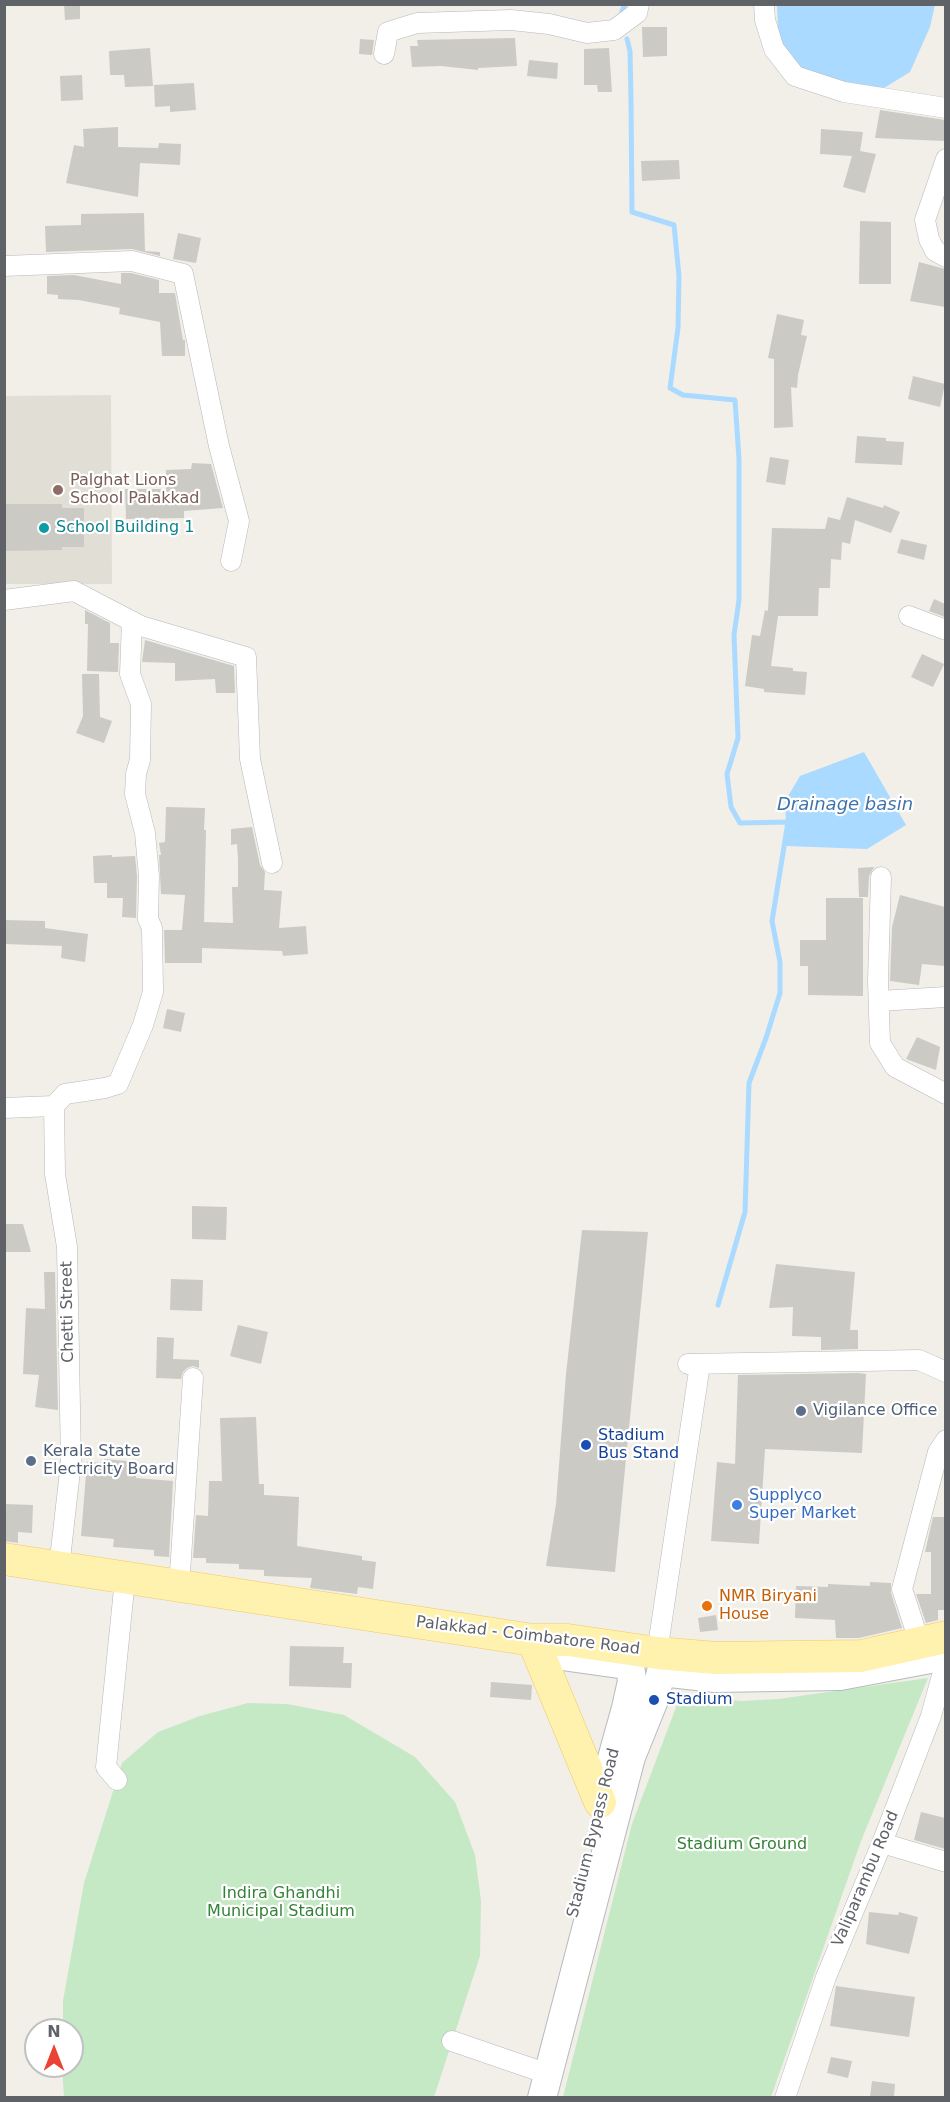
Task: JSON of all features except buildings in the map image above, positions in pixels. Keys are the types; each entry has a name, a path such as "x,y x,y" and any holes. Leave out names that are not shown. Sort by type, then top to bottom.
{"main road":[{"name":"Palakkad - Coimbatore Road","path":"4,1559 533,1640 568,1640 659,1663 716,1658 849,1657 937,1646"},
{"path":"533,1640 600,1802"}],"street":[{"path":"384,54 388,32 417,23 512,20 549,24 588,33 614,30 637,13 639,4"},
{"path":"764,4 765,20 774,49 795,76 844,92 945,108"},
{"path":"945,159 925,220 929,239 935,251 945,257"},
{"path":"4,266 132,261 183,274 219,446 239,521 231,561"},
{"path":"4,600 74,591 141,626 246,657 250,759 272,863"},
{"path":"909,616 945,630"},
{"path":"4,1108 54,1106 65,1094 118,1084 143,1024 153,992 152,928 148,919 148,858 145,833 135,794 136,774 140,760 141,704 130,674 132,621"},
{"path":"881,877 880,1043 895,1067 945,1094"},
{"path":"879,1001 945,997"},
{"name":"Chetti Street","path":"54,1106 55,1174 67,1246 71,1462 59,1568"},
{"path":"452,2041 538,2085 630,1756 654,1700 694,1364 919,1359 945,1372"},
{"path":"179,1587 193,1378"},
{"path":"937,1646 902,1589 938,1452 945,1440"},
{"path":"117,1780 106,1767 125,1579"},
{"name":"Stadium Bypass Road","path":"533,1640 562,1656 626,1665 632,1672 626,1708 600,1802 538,2085"},
{"name":"Valiparambu Road","path":"785,2097 826,1977 932,1716 945,1661"},
{"path":"882,1843 945,1862"}],"shaded area":[{"name":"Palghat Lions School Palakkad","path":"111,395 112,584 5,584 4,396"}],"green space":[{"name":"Stadium Ground","path":"928,1678 861,1841 771,2097 563,2097 632,1824 681,1694 741,1701 779,1699"},
{"name":"Indira Ghandhi Municipal Stadium","path":"248,1703 287,1704 344,1715 415,1757 455,1802 475,1855 481,1901 480,1956 434,2097 64,2097 63,2078 84,2078 84,2018 63,2018 63,2001 84,1883 122,1763 158,1732 200,1716"}],"water":[{"path":"777,5 935,5 930,27 910,72 884,88 849,85 808,74 786,59 778,30"},
{"name":"Drainage basin","path":"864,752 906,825 867,849 787,846 785,801 800,776"}],"waterway":[{"path":"622,11 625,4"},
{"path":"627,39 630,51 632,212 674,225 679,276 678,328 670,388 683,395 735,400 739,459 739,600 734,635 738,738 727,774 731,807 740,823 788,822 772,921 780,962 780,993 749,1083 745,1212 718,1305"}],"place":[{"name":"Palghat Lions School Palakkad","path":"58,490"},
{"name":"School Building 1","path":"44,528"},
{"name":"Vigilance Office","path":"801,1411"},
{"name":"Stadium Bus Stand","path":"586,1445"},
{"name":"Kerala State Electricity Board","path":"31,1461"},
{"name":"Supplyco Super Market","path":"737,1505"},
{"name":"NMR Biryani House","path":"707,1606"},
{"name":"Stadium","path":"654,1700"}]}
